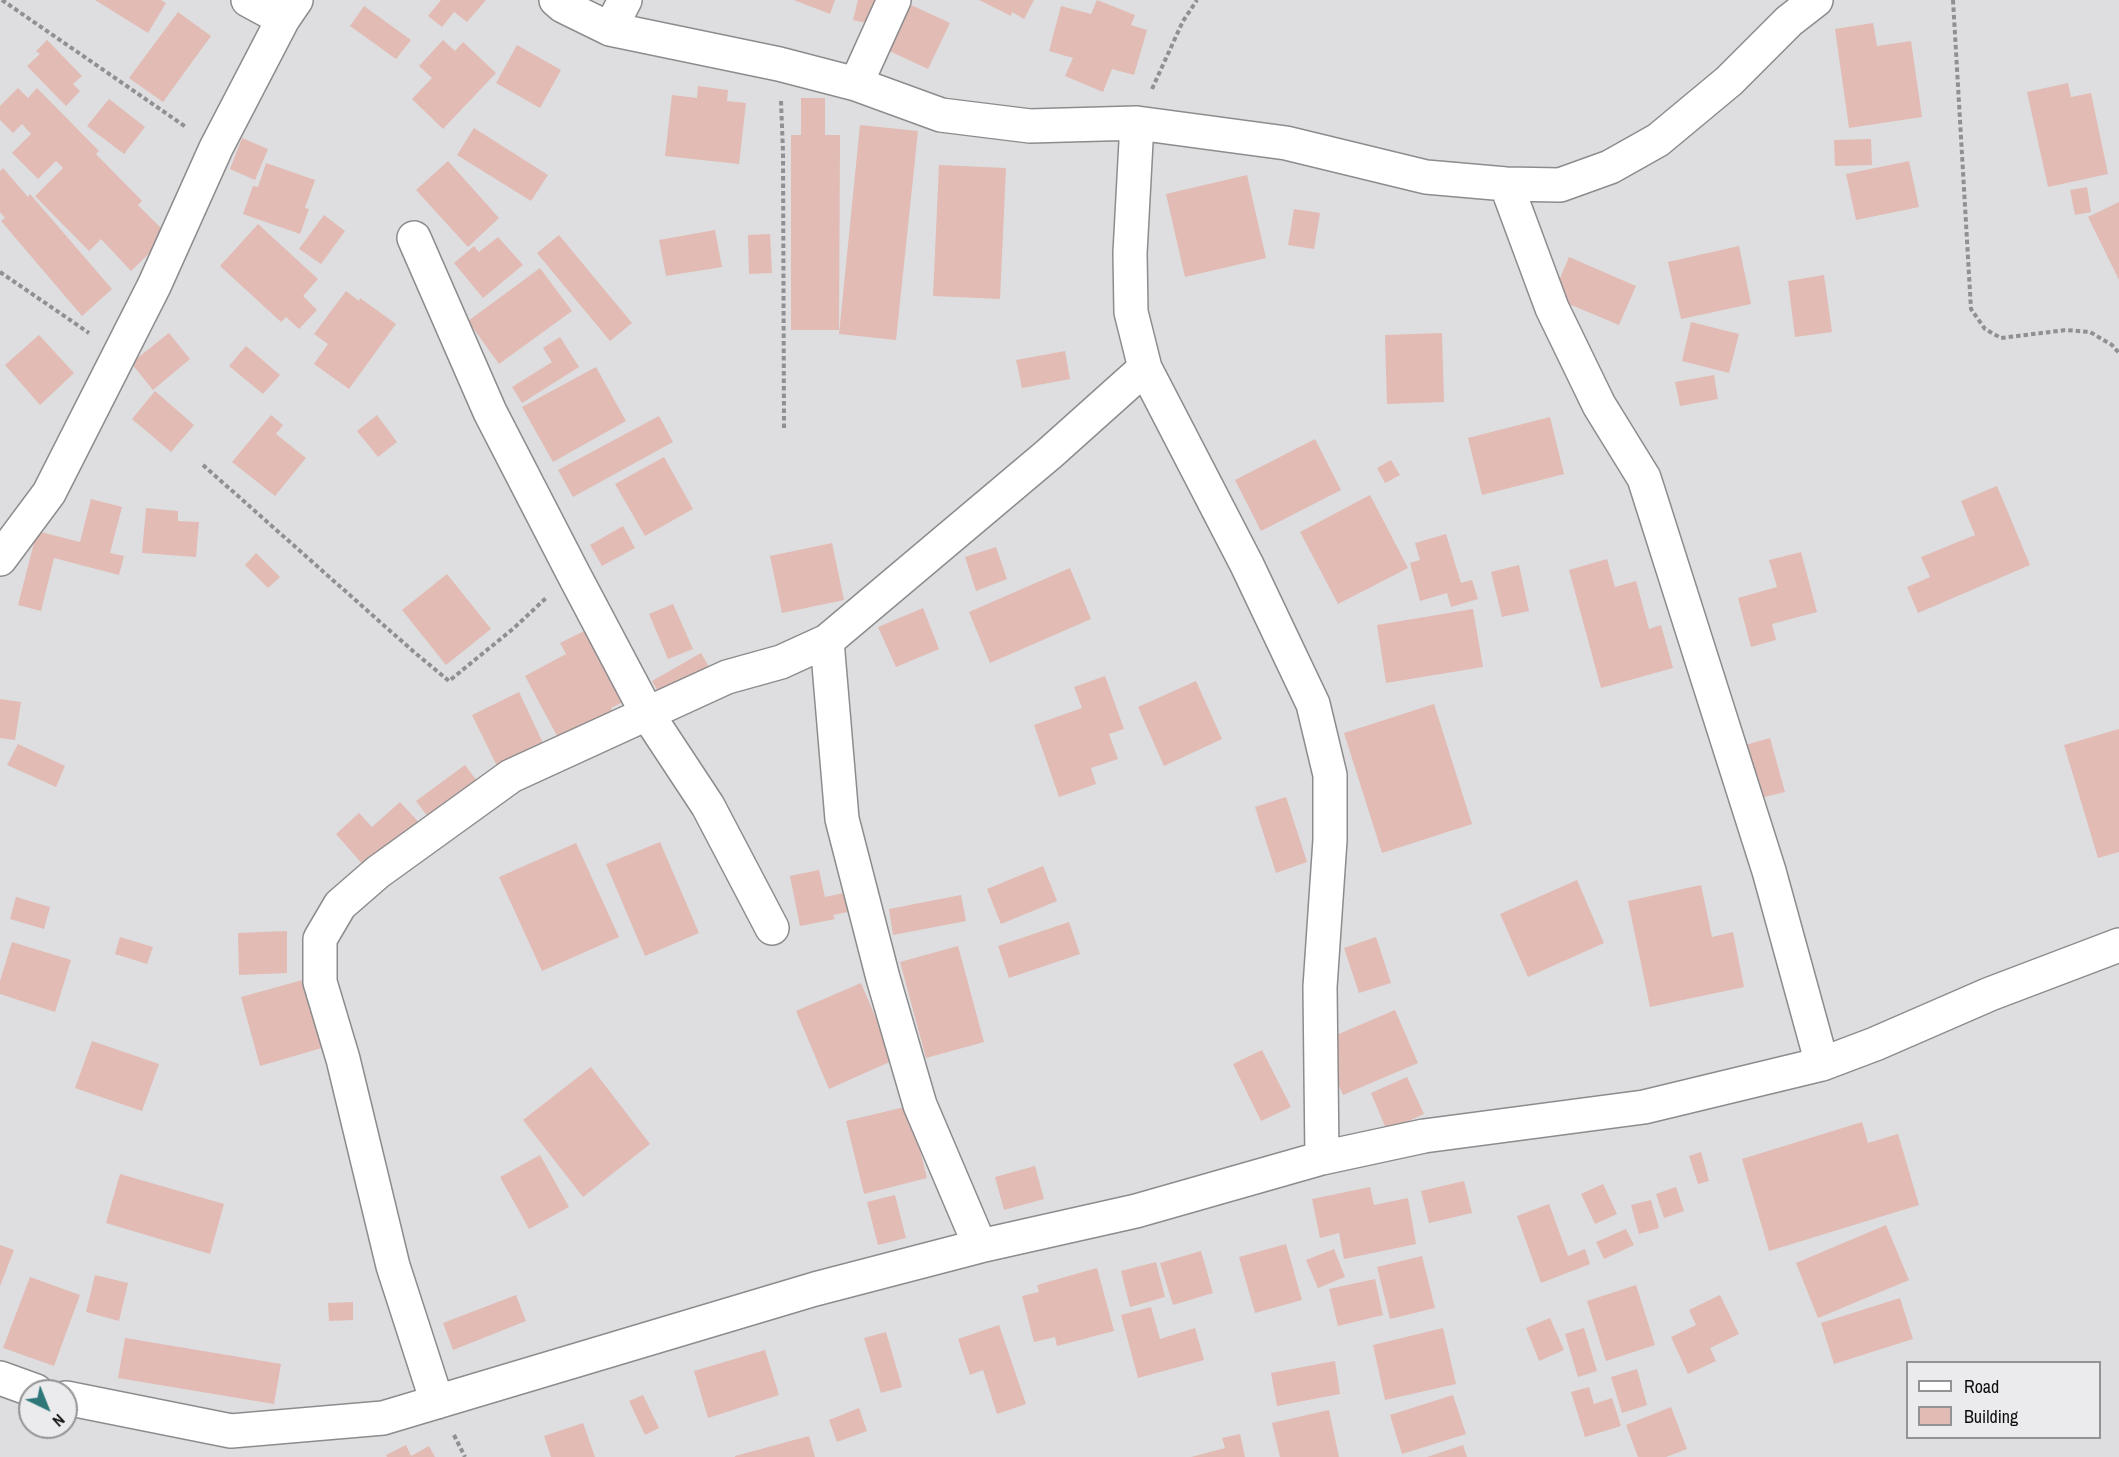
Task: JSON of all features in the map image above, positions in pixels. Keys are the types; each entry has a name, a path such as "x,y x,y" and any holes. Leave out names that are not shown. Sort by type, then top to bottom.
{"street":[{"path":"0,559 49,493 154,286 216,148 290,10 248,0"},
{"path":"556,0 563,6 610,29 779,64 856,84 941,115 1030,126 1137,123 1286,142 1426,177 1506,184 1560,184 1611,167 1659,141 1729,81 1787,11 1816,0"},
{"path":"610,29 625,0"},
{"path":"856,84 894,0"},
{"path":"1137,123 1130,253 1131,312 1145,368 1247,565 1313,704 1330,775 1330,840 1320,987 1322,1158"},
{"path":"1506,184 1552,308 1599,405 1644,478 1769,871 1822,1064"},
{"path":"414,238 490,412 573,573 648,715 708,806 772,928"},
{"path":"437,1402 393,1266 343,1059 320,982 320,939 340,905 378,872 512,776 727,677 781,662 827,641 1049,454 1145,368"},
{"path":"827,641 842,819 883,978 920,1105 980,1246"},
{"path":"78,1400 231,1431 383,1418 815,1289 980,1246 1136,1211 1322,1158 1424,1136 1644,1107 1822,1064 1875,1044 1990,994 2119,945"},
{"path":"0,1378 18,1384"}],"path":[{"path":"2,0 216,148"},
{"path":"1137,123 1183,21 1197,0"},
{"path":"1953,0 1971,309 1985,330 2001,338 2066,330 2090,332 2112,345 2119,353"},
{"path":"779,64 783,152 784,428"},
{"path":"0,272 119,354"},
{"path":"203,465 449,681 514,628 573,573"}],"building":[{"path":"95,0 161,0 166,3 148,33"},
{"path":"441,0 486,0 467,22 454,12 442,27 428,16"},
{"path":"794,0 835,0 830,14"},
{"path":"858,0 881,0 875,25 853,20"},
{"path":"979,0 1034,0 1024,19 1012,12 1011,16"},
{"path":"1097,0 1135,15 1131,25 1147,30 1134,75 1112,69 1103,92 1065,76 1073,58 1049,51 1061,6 1091,14"},
{"path":"907,3 950,23 928,69 885,49"},
{"path":"364,6 411,40 396,59 350,26"},
{"path":"178,12 211,36 163,102 129,78"},
{"path":"1873,23 1877,46 1911,41 1922,117 1849,128 1835,29"},
{"path":"47,40 82,76 73,84 80,91 66,106 27,66 40,54 36,51"},
{"path":"443,40 455,51 463,42 496,73 443,129 412,99 432,78 419,66"},
{"path":"517,45 561,70 540,108 496,83"},
{"path":"2068,83 2071,97 2091,93 2108,174 2048,187 2027,92"},
{"path":"698,86 728,90 727,101 746,103 739,164 665,156 672,95 697,98"},
{"path":"18,88 28,98 37,88 99,151 96,154 142,201 138,205 168,235 131,271 101,239 89,251 35,196 63,168 56,161 38,179 12,153 31,134 22,124 13,133 0,120 0,106"},
{"path":"801,98 825,98 825,135 840,135 839,330 791,330 791,135 801,135"},
{"path":"109,99 145,127 124,154 87,126"},
{"path":"860,125 918,131 896,340 839,334"},
{"path":"474,128 548,175 531,201 457,155"},
{"path":"242,138 268,149 255,180 230,169"},
{"path":"1871,139 1872,165 1835,166 1834,140"},
{"path":"448,161 499,218 468,247 416,190"},
{"path":"1909,161 1919,207 1856,220 1846,174"},
{"path":"266,163 315,180 305,208 309,209 300,234 243,214 253,186 258,187"},
{"path":"939,165 1006,168 1000,299 933,296"},
{"path":"3,168 28,197 30,194 112,289 82,316 1,221 5,218 0,212 0,171"},
{"path":"1247,175 1266,258 1185,277 1166,194"},
{"path":"2087,187 2091,212 2075,215 2070,190"},
{"path":"2119,202 2119,280 2088,217"},
{"path":"1294,209 1320,213 1314,249 1288,245"},
{"path":"324,215 345,231 321,264 299,249"},
{"path":"258,224 318,279 303,296 317,310 299,329 286,317 281,322 220,266"},
{"path":"715,230 722,267 666,276 659,240"},
{"path":"770,234 772,273 749,274 748,235"},
{"path":"559,235 632,323 610,341 537,253"},
{"path":"498,237 523,265 483,298 454,263 474,246 479,252"},
{"path":"1739,246 1751,304 1681,319 1668,262"},
{"path":"1569,257 1636,286 1619,325 1552,297"},
{"path":"540,268 572,311 499,364 468,321"},
{"path":"1824,275 1832,332 1795,337 1788,281"},
{"path":"346,291 359,301 360,298 396,324 349,389 314,364 328,344 314,334"},
{"path":"1691,322 1739,334 1729,373 1682,361"},
{"path":"169,333 190,359 153,390 131,363"},
{"path":"1442,333 1444,402 1387,404 1385,335"},
{"path":"39,335 74,373 40,405 5,365"},
{"path":"560,337 579,367 522,403 512,387 552,362 543,348"},
{"path":"246,346 280,375 263,394 229,366"},
{"path":"1065,351 1070,379 1022,388 1016,360"},
{"path":"596,367 626,421 553,462 522,407"},
{"path":"1714,375 1718,399 1680,406 1675,382"},
{"path":"155,391 194,425 171,452 132,419"},
{"path":"271,415 283,425 276,434 306,458 275,496 232,462"},
{"path":"377,415 397,442 378,457 357,431"},
{"path":"659,416 673,442 573,497 558,470"},
{"path":"1550,417 1564,474 1482,495 1468,438"},
{"path":"1315,439 1341,490 1261,531 1235,480"},
{"path":"664,457 693,509 645,536 615,484"},
{"path":"1391,460 1400,475 1385,483 1377,468"},
{"path":"1997,486 2030,565 1918,613 1907,587 1930,577 1921,557 1975,535 1961,501"},
{"path":"1370,495 1408,568 1338,604 1300,532"},
{"path":"91,499 122,507 110,553 124,556 119,575 54,558 41,611 18,605 37,531 80,542"},
{"path":"146,508 178,511 178,521 199,522 196,557 142,553"},
{"path":"623,526 635,548 602,566 590,545"},
{"path":"1446,534 1461,583 1472,580 1478,599 1451,607 1447,593 1420,601 1410,563 1420,560 1415,543"},
{"path":"832,543 844,600 782,613 770,556"},
{"path":"996,547 1007,579 976,591 965,557"},
{"path":"1801,552 1817,612 1772,624 1776,640 1751,647 1738,598 1777,587 1769,560"},
{"path":"256,553 280,577 268,588 245,565"},
{"path":"1607,559 1615,587 1636,581 1649,629 1661,625 1673,668 1601,688 1569,570"},
{"path":"1519,565 1529,611 1502,617 1491,572"},
{"path":"1070,568 1091,619 990,663 969,612"},
{"path":"447,574 491,629 446,665 402,610"},
{"path":"673,604 693,649 668,659 649,614"},
{"path":"923,608 939,649 896,667 878,627"},
{"path":"1473,609 1483,667 1386,683 1377,625"},
{"path":"588,629 625,701 611,708 615,717 563,747 525,676 566,654 560,643"},
{"path":"701,653 712,672 663,700 652,681"},
{"path":"1105,676 1124,729 1109,734 1118,759 1091,768 1096,784 1059,797 1034,725 1082,708 1074,687"},
{"path":"1196,681 1222,739 1164,766 1138,707"},
{"path":"519,692 543,743 497,766 472,715"},
{"path":"0,699 21,702 15,740 0,738"},
{"path":"1434,704 1472,824 1382,853 1344,733"},
{"path":"2119,729 2119,852 2098,858 2064,745"},
{"path":"1770,738 1785,792 1752,800 1738,747"},
{"path":"18,744 65,766 56,787 7,765"},
{"path":"465,765 483,789 434,825 416,801"},
{"path":"1286,797 1307,862 1276,873 1255,807"},
{"path":"400,802 424,828 372,875 336,834 359,813 372,827"},
{"path":"660,842 699,933 645,956 606,864"},
{"path":"576,843 619,937 542,971 499,877"},
{"path":"1043,866 1057,901 1001,924 987,889"},
{"path":"819,870 825,897 844,893 848,912 833,915 835,919 800,926 790,876"},
{"path":"1577,880 1604,943 1528,977 1500,914"},
{"path":"1701,885 1712,937 1733,932 1744,987 1650,1007 1628,901"},
{"path":"961,895 966,921 893,935 889,909"},
{"path":"16,897 50,907 44,929 10,919"},
{"path":"1069,922 1080,954 1009,978 998,946"},
{"path":"287,931 287,973 239,975 238,933"},
{"path":"120,937 153,947 147,964 115,954"},
{"path":"1376,937 1391,983 1359,993 1344,948"},
{"path":"12,942 71,960 55,1012 0,994 0,981"},
{"path":"958,946 984,1042 926,1058 900,962"},
{"path":"306,979 325,1047 260,1066 241,997"},
{"path":"861,983 894,1060 829,1089 796,1011"},
{"path":"1395,1010 1418,1063 1343,1095 1320,1042"},
{"path":"92,1041 159,1064 142,1111 75,1088"},
{"path":"1262,1050 1291,1107 1261,1121 1233,1064"},
{"path":"591,1067 650,1144 583,1197 523,1120"},
{"path":"1407,1077 1424,1114 1387,1131 1371,1093"},
{"path":"909,1106 927,1178 864,1194 846,1121"},
{"path":"1862,1122 1868,1143 1898,1134 1919,1205 1769,1251 1742,1159"},
{"path":"1701,1152 1709,1181 1698,1184 1689,1156"},
{"path":"540,1155 569,1207 529,1229 500,1177"},
{"path":"1035,1166 1044,1199 1004,1210 995,1177"},
{"path":"120,1174 224,1204 210,1254 106,1223"},
{"path":"1464,1181 1472,1213 1429,1223 1421,1191"},
{"path":"1603,1184 1617,1214 1595,1224 1581,1194"},
{"path":"1370,1187 1374,1205 1408,1198 1416,1244 1344,1259 1339,1233 1320,1238 1312,1199"},
{"path":"1676,1187 1684,1211 1664,1218 1656,1194"},
{"path":"895,1195 906,1238 878,1245 867,1202"},
{"path":"1651,1200 1659,1228 1639,1234 1631,1205"},
{"path":"1549,1204 1568,1256 1585,1249 1590,1264 1541,1283 1517,1216"},
{"path":"1886,1225 1909,1280 1818,1318 1796,1263"},
{"path":"1626,1229 1634,1245 1604,1259 1596,1242"},
{"path":"1286,1244 1302,1300 1255,1313 1239,1257"},
{"path":"0,1245 14,1250 0,1286"},
{"path":"1334,1249 1345,1277 1318,1288 1306,1260"},
{"path":"1201,1251 1213,1293 1173,1305 1160,1263"},
{"path":"1422,1256 1435,1308 1390,1319 1377,1267"},
{"path":"1156,1262 1165,1297 1130,1307 1121,1271"},
{"path":"1097,1268 1114,1331 1057,1346 1055,1337 1034,1342 1022,1296 1039,1292 1037,1285"},
{"path":"95,1275 128,1283 119,1321 86,1312"},
{"path":"30,1277 80,1295 54,1366 3,1348"},
{"path":"1375,1279 1383,1315 1338,1326 1329,1289"},
{"path":"1636,1285 1655,1345 1606,1361 1587,1301"},
{"path":"516,1295 526,1321 453,1350 443,1323"},
{"path":"1720,1295 1739,1334 1710,1348 1716,1361 1688,1374 1671,1337 1696,1325 1689,1310"},
{"path":"1900,1298 1913,1339 1834,1364 1821,1323"},
{"path":"353,1302 353,1320 329,1321 328,1303"},
{"path":"1151,1307 1160,1339 1195,1328 1204,1360 1138,1378 1121,1315"},
{"path":"1550,1318 1564,1350 1539,1361 1526,1328"},
{"path":"999,1325 1026,1404 997,1414 983,1370 970,1375 958,1339"},
{"path":"1443,1328 1456,1384 1385,1400 1373,1345"},
{"path":"1584,1328 1597,1371 1578,1377 1565,1334"},
{"path":"886,1332 902,1387 881,1393 864,1338"},
{"path":"125,1338 281,1364 274,1404 118,1378"},
{"path":"765,1350 779,1395 708,1418 694,1371"},
{"path":"1335,1361 1340,1394 1277,1406 1271,1373"},
{"path":"1637,1369 1647,1405 1622,1413 1611,1377"},
{"path":"1589,1387 1594,1404 1612,1398 1621,1426 1585,1437 1571,1392"},
{"path":"643,1395 659,1428 645,1435 629,1401"},
{"path":"1453,1395 1466,1434 1402,1454 1390,1415"},
{"path":"1671,1407 1687,1449 1666,1457 1638,1457 1626,1425"},
{"path":"859,1408 867,1431 837,1442 829,1420"},
{"path":"1329,1410 1339,1457 1280,1457 1272,1423"},
{"path":"583,1423 595,1457 551,1457 544,1436"},
{"path":"1240,1434 1245,1457 1191,1457 1225,1448 1222,1438"},
{"path":"809,1436 815,1457 735,1457 735,1456"},
{"path":"406,1445 411,1456 429,1446 435,1457 387,1457 386,1455"},
{"path":"1463,1445 1467,1457 1427,1457"}]}
